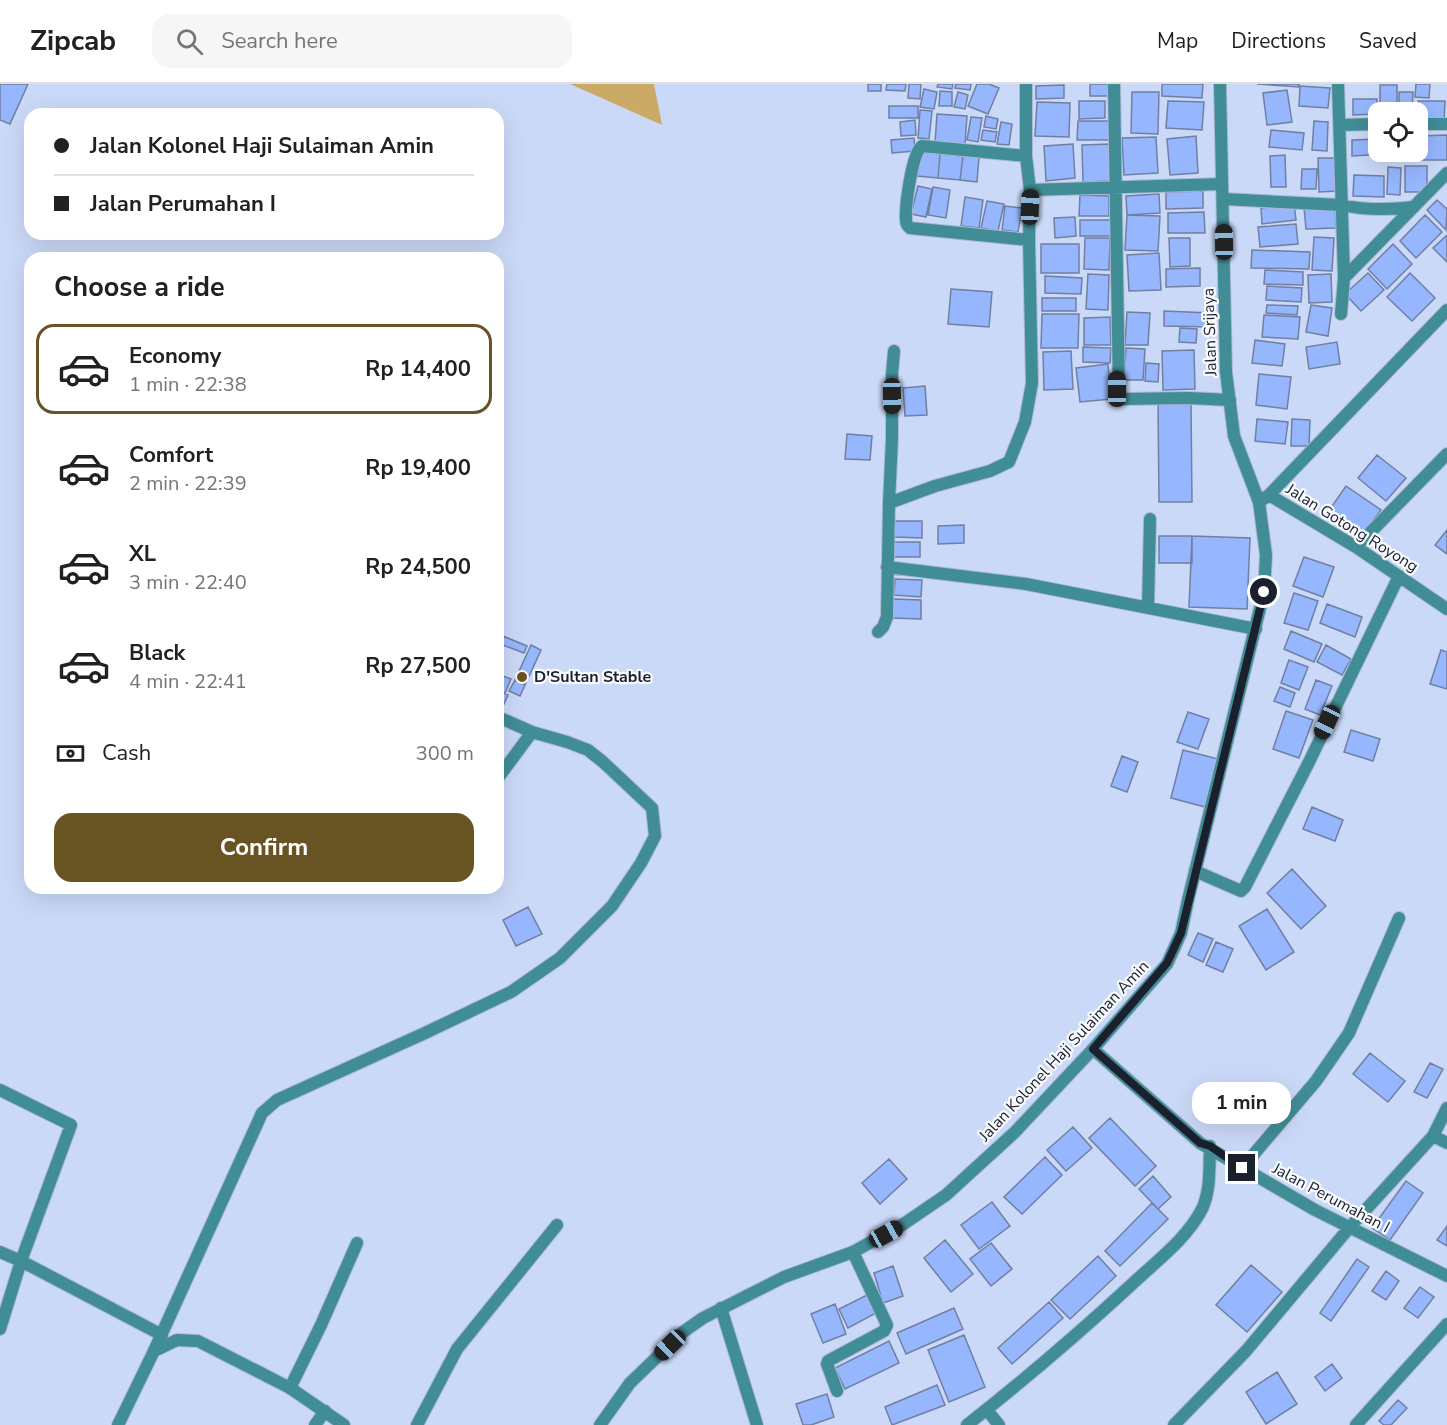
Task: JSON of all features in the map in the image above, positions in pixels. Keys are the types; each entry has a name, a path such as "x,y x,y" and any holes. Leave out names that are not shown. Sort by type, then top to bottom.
{"street":[{"path":"889,503 935,486 990,471 1009,462 1024,422 1032,383 1030,190 1026,156 1026,84"},
{"path":"1114,84 1119,394 1124,399 1230,400"},
{"name":"Jalan Srijaya","path":"1220,84 1226,372 1234,436 1264,499"},
{"path":"1338,84 1344,278 1341,314"},
{"path":"1340,125 1368,124"},
{"path":"1428,124 1447,124"},
{"path":"1026,156 922,146 917,151 910,181 906,220 910,228 1029,240"},
{"path":"1344,278 1447,173"},
{"path":"1030,190 1222,184"},
{"path":"1223,198 1365,208 1414,207"},
{"path":"1264,499 1447,310"},
{"path":"878,632 887,617 892,438 891,374 894,351"},
{"path":"1356,547 1447,454"},
{"name":"Jalan Gotong Royong","path":"1264,499 1356,547 1445,606"},
{"name":"Jalan Kolonel Haji Sulaiman Amin","path":"600,1425 630,1383 683,1332 721,1308 784,1277 853,1252 902,1225 946,1195 1015,1132 1093,1049 1169,961 1181,933 1264,592 1266,555 1264,499"},
{"path":"1149,608 1150,519"},
{"path":"887,567 1026,585 1256,629"},
{"path":"1195,871 1241,891 1245,887 1399,576"},
{"path":"118,1425 162,1335 262,1113 277,1100 511,992 560,958 587,932 612,906 641,863 655,836 651,808 588,750 532,732 504,720"},
{"path":"504,770 532,732"},
{"path":"1242,1168 1316,1081 1349,1033 1399,918"},
{"name":"Jalan Perumahan I","path":"1093,1049 1200,1143 1210,1146 1242,1168 1349,1228 1447,1276"},
{"path":"0,1090 71,1125 21,1261 0,1329"},
{"path":"1174,1425 1246,1351 1349,1228 1433,1136 1447,1108"},
{"path":"1433,1136 1447,1143"},
{"path":"967,1425 1084,1328 1174,1246 1194,1222 1208,1193 1210,1146"},
{"path":"417,1425 457,1349 557,1225"},
{"path":"290,1389 357,1243"},
{"path":"0,1252 162,1335"},
{"path":"837,1391 827,1364 828,1361 884,1331 887,1325 853,1252"},
{"path":"721,1308 757,1425"},
{"path":"1356,1425 1447,1324"},
{"path":"154,1351 177,1340 198,1341 290,1389 344,1425"},
{"path":"987,1410 999,1425"},
{"path":"315,1425 325,1412"}],"shaded area":[{"path":"570,84 654,84 662,125"}],"building":[{"path":"0,84 28,84 10,124 0,120"},
{"path":"868,84 881,84 881,91 868,91"},
{"path":"887,84 906,84 905,91 886,90"},
{"path":"909,84 921,84 920,99 908,98"},
{"path":"938,84 953,84 952,89 937,87"},
{"path":"956,84 971,84 970,90 955,88"},
{"path":"977,84 989,84 999,88 988,114 968,106"},
{"path":"1090,84 1111,84 1110,96 1090,96"},
{"path":"1162,84 1203,84 1202,98 1162,96"},
{"path":"1257,84 1299,84 1299,87"},
{"path":"1416,84 1430,84 1429,98 1415,97"},
{"path":"1064,85 1064,98 1036,99 1036,86"},
{"path":"1380,85 1397,85 1397,102 1380,102"},
{"path":"1300,86 1330,88 1328,108 1299,106"},
{"path":"924,89 937,92 934,109 920,107"},
{"path":"1287,90 1292,122 1267,125 1263,93"},
{"path":"940,91 952,92 952,106 939,106"},
{"path":"958,92 968,95 965,109 954,107"},
{"path":"1132,92 1159,92 1158,134 1131,133"},
{"path":"1399,92 1413,92 1412,102 1399,102"},
{"path":"1353,99 1377,99 1377,102 1368,102 1368,114 1353,115"},
{"path":"1079,101 1105,101 1105,118 1079,119"},
{"path":"1168,101 1204,102 1202,130 1166,128"},
{"path":"1445,101 1444,122 1428,121 1428,102 1418,102"},
{"path":"1037,102 1070,103 1069,137 1035,136"},
{"path":"889,106 918,106 918,118 889,118"},
{"path":"920,110 932,111 929,139 918,138"},
{"path":"937,114 967,116 965,144 935,143"},
{"path":"986,116 998,119 996,129 984,127"},
{"path":"971,117 982,118 978,142 967,140"},
{"path":"915,120 916,135 901,136 900,122"},
{"path":"1078,121 1109,121 1109,140 1077,140"},
{"path":"1314,121 1328,122 1327,151 1312,150"},
{"path":"1001,122 1012,124 1009,145 997,144"},
{"path":"983,130 997,132 995,142 981,140"},
{"path":"1271,130 1304,133 1302,150 1269,147"},
{"path":"1447,135 1447,160 1428,160 1428,136"},
{"path":"1196,136 1198,173 1170,175 1167,139"},
{"path":"1156,137 1158,173 1124,175 1122,138"},
{"path":"914,138 915,151 892,153 891,140"},
{"path":"1368,139 1368,155 1352,156 1352,140"},
{"path":"1073,144 1075,178 1046,181 1044,146"},
{"path":"1110,144 1111,181 1083,182 1082,145"},
{"path":"919,152 940,154 938,178 917,176"},
{"path":"940,154 963,156 960,180 938,178"},
{"path":"1285,155 1286,187 1271,187 1270,156"},
{"path":"963,156 979,157 977,182 960,180"},
{"path":"1318,158 1337,158 1338,191 1319,192"},
{"path":"1405,166 1427,166 1427,192 1405,192"},
{"path":"1388,167 1401,168 1400,195 1387,194"},
{"path":"1302,169 1317,169 1316,189 1301,189"},
{"path":"1354,175 1384,176 1384,197 1353,196"},
{"path":"918,186 932,189 926,217 911,214"},
{"path":"933,187 950,190 946,218 928,215"},
{"path":"1203,191 1203,208 1166,209 1166,192"},
{"path":"1159,194 1160,213 1127,215 1126,196"},
{"path":"1080,195 1109,196 1109,216 1079,216"},
{"path":"965,197 983,200 979,228 961,226"},
{"path":"1437,200 1447,209 1446,230 1427,210"},
{"path":"987,201 1004,204 998,231 981,228"},
{"path":"1294,204 1296,220 1262,224 1261,208"},
{"path":"1005,206 1022,208 1018,232 1002,230"},
{"path":"1335,206 1336,228 1306,229 1304,208"},
{"path":"1204,212 1205,233 1168,233 1168,213"},
{"path":"1127,215 1160,216 1158,251 1125,250"},
{"path":"1425,215 1442,232 1416,258 1400,241"},
{"path":"1075,217 1076,236 1055,238 1054,218"},
{"path":"1080,220 1112,220 1112,236 1080,236"},
{"path":"1296,224 1298,244 1260,247 1258,227"},
{"path":"1447,235 1447,262 1433,248"},
{"path":"1314,237 1334,238 1332,271 1312,270"},
{"path":"1085,238 1110,238 1109,270 1084,269"},
{"path":"1169,238 1190,238 1190,266 1170,267"},
{"path":"1041,244 1079,244 1079,273 1041,273"},
{"path":"1393,244 1412,264 1387,289 1368,269"},
{"path":"1252,250 1310,252 1309,269 1251,268"},
{"path":"1159,253 1161,290 1129,291 1127,255"},
{"path":"1200,268 1200,286 1166,287 1166,269"},
{"path":"1265,270 1303,272 1303,285 1264,284"},
{"path":"1368,273 1384,290 1361,311 1345,294"},
{"path":"1410,273 1435,298 1412,321 1387,297"},
{"path":"1088,274 1109,275 1108,310 1086,309"},
{"path":"1331,274 1332,302 1309,303 1308,275"},
{"path":"1045,276 1082,278 1081,294 1045,293"},
{"path":"1267,286 1302,288 1301,302 1266,300"},
{"path":"951,289 992,292 989,327 948,324"},
{"path":"1042,298 1076,298 1076,311 1042,311"},
{"path":"1267,305 1298,306 1297,315 1266,313"},
{"path":"1311,305 1332,308 1328,336 1306,332"},
{"path":"1164,311 1211,313 1211,327 1164,326"},
{"path":"1127,312 1150,313 1148,345 1125,345"},
{"path":"1042,314 1079,314 1078,348 1041,348"},
{"path":"1264,315 1300,317 1298,339 1262,337"},
{"path":"1110,317 1111,345 1084,345 1084,318"},
{"path":"1180,328 1197,329 1196,343 1179,342"},
{"path":"1255,340 1285,344 1282,366 1252,363"},
{"path":"1337,342 1340,364 1309,369 1306,347"},
{"path":"1083,347 1111,348 1110,363 1083,362"},
{"path":"1126,348 1145,349 1143,380 1124,380"},
{"path":"1194,350 1195,389 1163,390 1162,351"},
{"path":"1071,351 1073,389 1044,390 1043,352"},
{"path":"1146,363 1159,364 1158,382 1145,381"},
{"path":"1108,364 1111,399 1080,402 1076,368"},
{"path":"1259,374 1291,377 1287,409 1256,405"},
{"path":"925,386 927,415 905,416 903,388"},
{"path":"1158,401 1191,401 1192,502 1159,502"},
{"path":"1257,419 1288,422 1285,444 1255,441"},
{"path":"1292,419 1310,420 1309,446 1291,446"},
{"path":"847,434 872,436 870,460 845,459"},
{"path":"1377,455 1406,478 1386,501 1358,478"},
{"path":"1346,486 1381,510 1360,538 1326,515"},
{"path":"894,521 922,521 922,538 894,537"},
{"path":"964,525 964,543 938,544 938,526"},
{"path":"1447,530 1447,554 1435,545"},
{"path":"1159,536 1192,536 1192,563 1159,563"},
{"path":"1192,536 1250,538 1247,609 1189,607"},
{"path":"894,542 920,542 920,557 894,557"},
{"path":"1304,557 1334,567 1323,597 1293,586"},
{"path":"895,579 922,580 921,597 894,595"},
{"path":"1294,593 1318,601 1308,630 1284,623"},
{"path":"893,599 921,600 921,619 892,618"},
{"path":"1327,604 1362,617 1355,637 1320,623"},
{"path":"1291,631 1322,644 1314,662 1284,649"},
{"path":"504,636 527,646 524,653 504,646"},
{"path":"531,645 541,650 525,685 515,680"},
{"path":"1326,645 1351,659 1342,675 1317,662"},
{"path":"1441,650 1447,652 1447,689 1430,684"},
{"path":"1289,660 1308,667 1299,690 1281,683"},
{"path":"504,676 511,679 504,693"},
{"path":"515,680 525,685 520,696 509,691"},
{"path":"1316,680 1332,686 1320,715 1305,709"},
{"path":"1280,687 1295,693 1290,707 1274,701"},
{"path":"1286,711 1313,720 1299,758 1273,749"},
{"path":"1188,712 1209,719 1198,749 1177,742"},
{"path":"1351,730 1380,739 1373,761 1344,752"},
{"path":"1183,750 1218,759 1205,807 1171,798"},
{"path":"1122,756 1138,762 1127,792 1111,786"},
{"path":"1312,807 1343,820 1335,841 1303,829"},
{"path":"1292,869 1326,906 1301,929 1267,893"},
{"path":"528,907 542,934 516,946 503,920"},
{"path":"1267,909 1294,952 1266,970 1239,926"},
{"path":"1198,933 1213,939 1203,962 1188,955"},
{"path":"1216,942 1233,949 1223,972 1206,965"},
{"path":"1370,1053 1405,1081 1388,1102 1353,1074"},
{"path":"1430,1063 1443,1069 1427,1098 1414,1092"},
{"path":"1110,1118 1156,1166 1135,1186 1089,1138"},
{"path":"1073,1127 1092,1148 1066,1171 1047,1150"},
{"path":"1045,1157 1062,1175 1022,1214 1004,1197"},
{"path":"889,1159 907,1179 880,1204 862,1183"},
{"path":"1153,1176 1171,1197 1158,1209 1139,1189"},
{"path":"1406,1181 1423,1193 1390,1240 1372,1228"},
{"path":"992,1202 1010,1226 979,1249 961,1225"},
{"path":"1152,1203 1168,1219 1120,1266 1105,1251"},
{"path":"1447,1226 1447,1246 1437,1240"},
{"path":"945,1240 973,1274 951,1292 924,1258"},
{"path":"991,1243 1012,1269 991,1286 970,1259"},
{"path":"1098,1256 1116,1276 1070,1319 1051,1300"},
{"path":"1357,1259 1369,1267 1331,1321 1320,1313"},
{"path":"1251,1265 1282,1292 1247,1332 1216,1305"},
{"path":"893,1266 903,1296 883,1303 874,1273"},
{"path":"1386,1271 1399,1281 1386,1300 1372,1291"},
{"path":"1420,1287 1434,1297 1418,1318 1404,1308"},
{"path":"867,1295 876,1313 848,1328 839,1309"},
{"path":"1049,1302 1063,1318 1012,1364 998,1348"},
{"path":"835,1304 846,1334 823,1343 811,1314"},
{"path":"954,1308 963,1329 906,1354 897,1333"},
{"path":"964,1335 985,1387 949,1402 928,1350"},
{"path":"889,1341 899,1363 845,1389 835,1368"},
{"path":"1332,1364 1342,1378 1325,1391 1315,1377"},
{"path":"1277,1372 1297,1404 1266,1424 1246,1392"},
{"path":"937,1385 945,1405 892,1425 885,1407"},
{"path":"827,1394 834,1417 811,1425 803,1425 796,1404"},
{"path":"1398,1400 1407,1408 1391,1425 1384,1425 1379,1421"}],"place":[{"name":"D'Sultan Stable","path":"522,677"}],"route":[{"path":"1242,1168 1210,1146 1200,1143 1093,1049 1169,961 1181,933 1264,592"}]}
